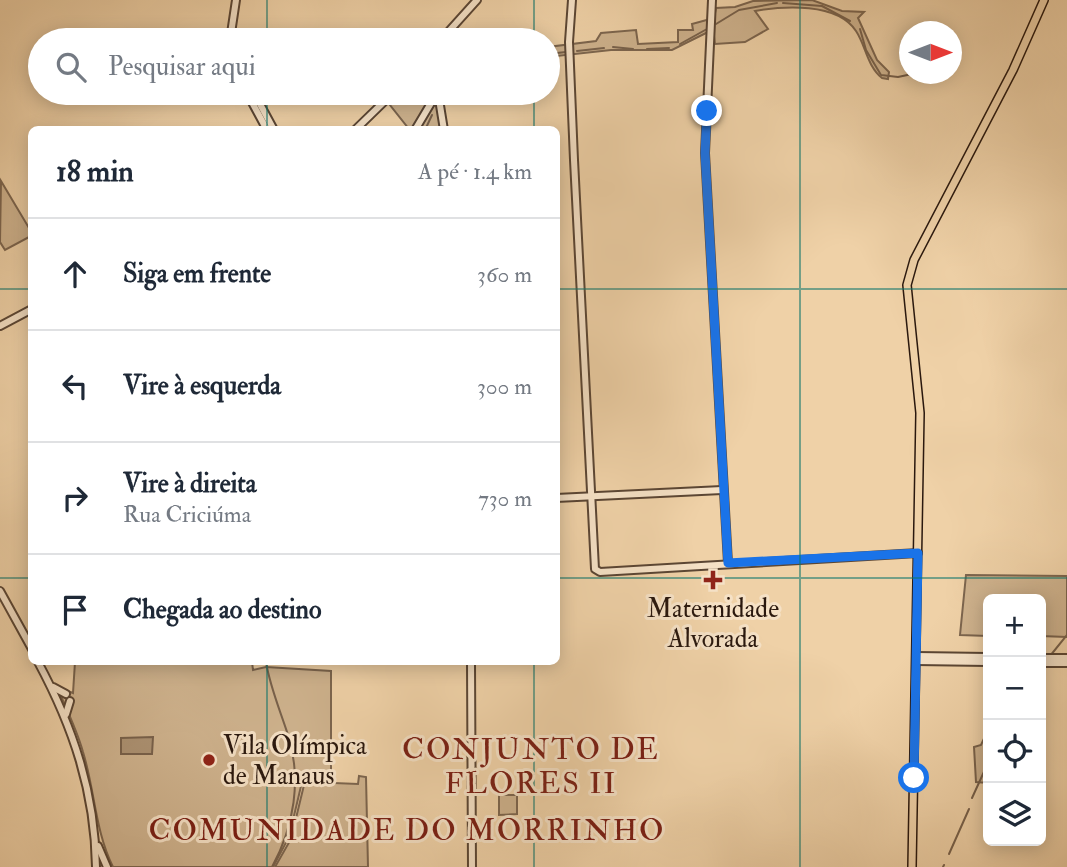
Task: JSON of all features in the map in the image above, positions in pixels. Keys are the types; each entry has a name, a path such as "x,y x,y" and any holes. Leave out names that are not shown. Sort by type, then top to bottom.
{"main road":[{"path":"912,867 920,413 907,285 914,260 1013,70 1044,0"}],"street":[{"path":"234,28 238,0"},
{"path":"452,28 477,0"},
{"path":"572,0 570,57 595,565 600,572 918,553"},
{"path":"712,0 705,153 728,563"},
{"path":"253,105 265,126"},
{"path":"260,105 272,126"},
{"path":"359,126 381,105"},
{"path":"417,126 430,105"},
{"path":"440,105 444,126"},
{"path":"439,126 443,120"},
{"path":"0,326 28,311"},
{"path":"560,498 722,490"},
{"path":"0,591 28,642"},
{"path":"916,659 983,657"},
{"path":"916,659 983,662"},
{"path":"1046,660 1067,661"},
{"path":"40,665 66,716 87,783 95,837 96,867"},
{"path":"471,665 472,867"},
{"path":"51,686 68,698 66,716"},
{"path":"95,837 107,867"}],"shaded area":[{"path":"812,0 842,11 864,12 858,18 877,60 889,72 888,79 882,78 873,68 856,31 847,22 836,15 809,8 755,11 768,29 745,42 715,44 714,36 708,32 672,50 611,50 560,56 560,46 596,41 601,33 636,30 638,44 678,42 678,30 693,30 692,24 714,18 716,8 735,7 753,1"},
{"path":"390,105 442,105 443,126 407,126"},
{"path":"1,181 28,226 28,238 5,250 0,242"},
{"path":"966,575 1067,576 1067,637 1046,636 1046,594 983,594 983,636 960,635"},
{"name":"Vila Olímpica de Manaus","path":"75,665 252,665 253,670 266,667 331,671 331,779 302,782 289,837 273,867 113,867 102,839 81,744 57,687 73,693"},
{"path":"153,737 152,754 121,754 121,738"},
{"path":"983,741 983,783 976,782 974,747 981,745"},
{"path":"359,776 366,777 368,867 275,867 291,839 304,785 309,782 358,784"},
{"path":"499,795 517,795 517,814 499,815"}],"waterway":[{"path":"716,24 739,10 777,3"},
{"path":"783,3 822,6 850,21"},
{"path":"680,44 707,29"},
{"path":"860,29 866,50 881,75 899,77"},
{"path":"613,47 633,49"},
{"path":"577,51 604,48"},
{"path":"647,49 669,48"},
{"path":"560,53 566,52"},
{"path":"427,126 432,115"},
{"path":"1050,656 1067,635"},
{"path":"267,665 292,752 295,786 286,836 272,867"},
{"path":"972,798 983,774"},
{"path":"949,854 969,809"}],"place":[{"name":"Maternidade Alvorada","path":"713,580"},
{"name":"Vila Olímpica de Manaus","path":"209,760"}],"district":[{"name":"CONJUNTO DE FLORES II","path":"531,766"},
{"name":"COMUNIDADE DO MORRINHO","path":"407,830"}],"route":[{"path":"707,111 705,153 728,563 787,562 918,553 914,778"}]}
